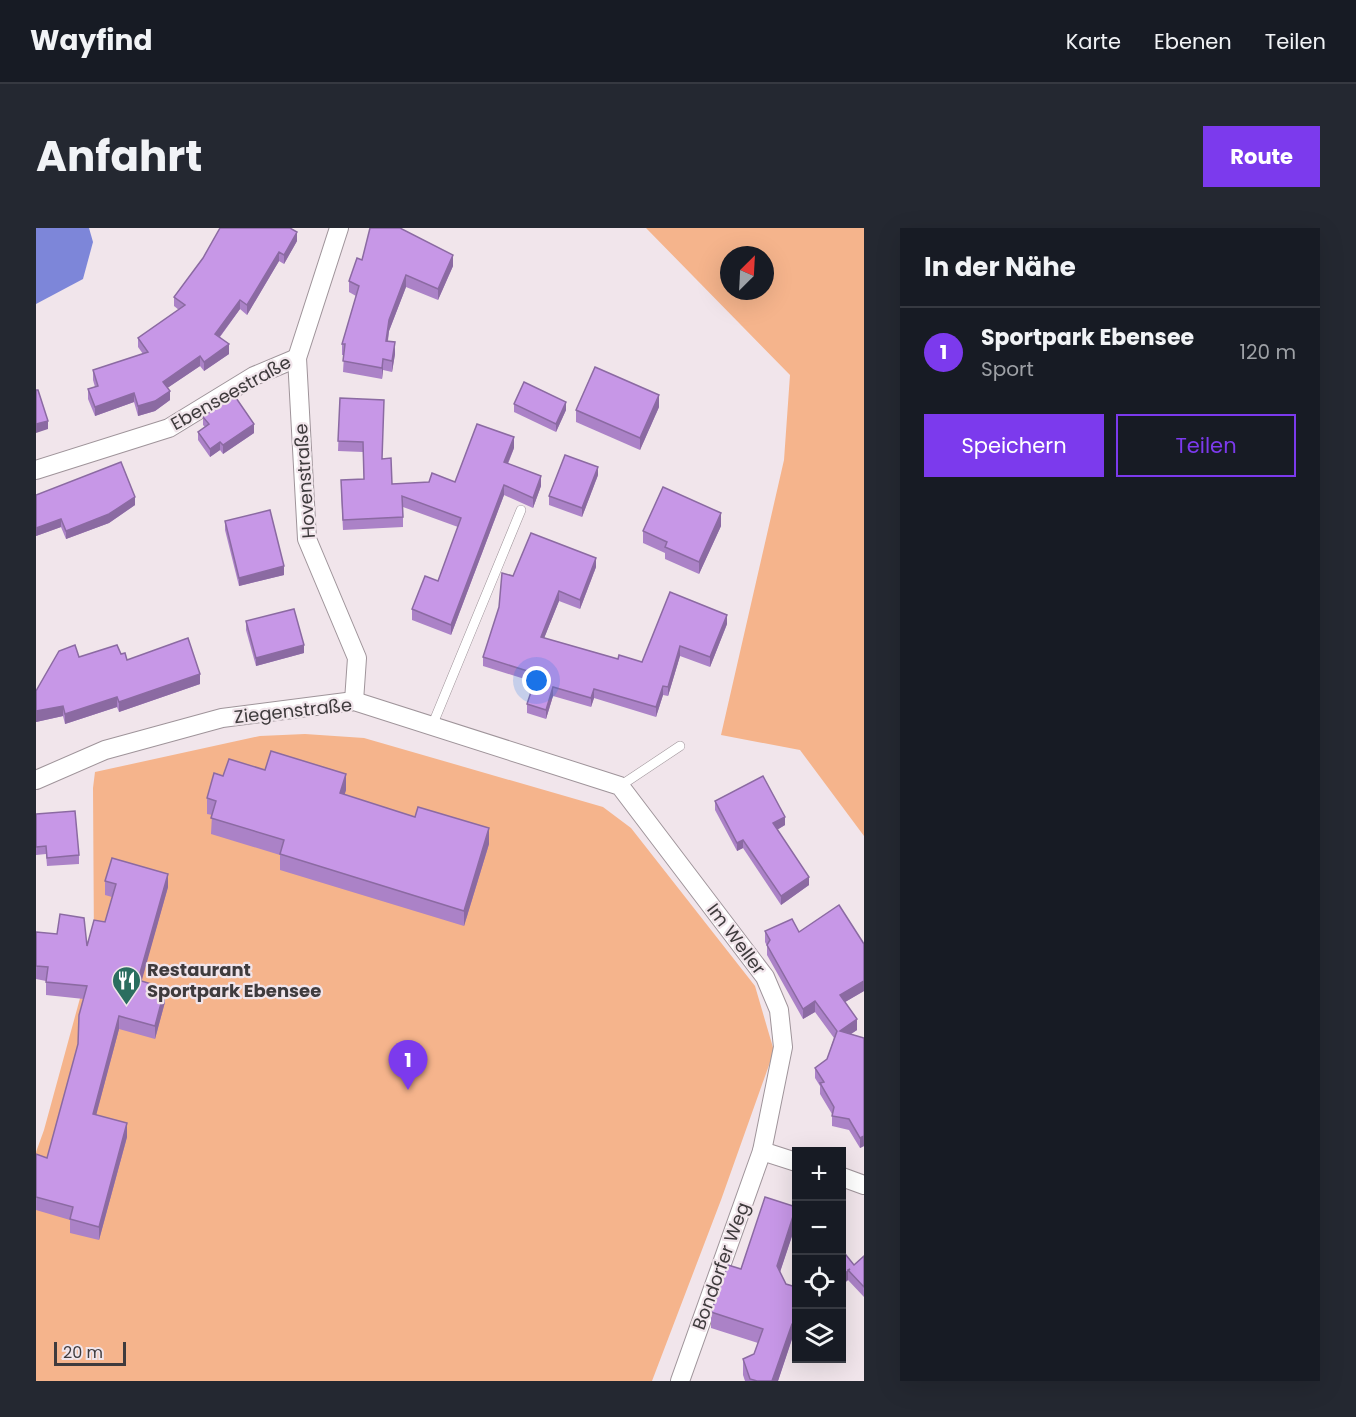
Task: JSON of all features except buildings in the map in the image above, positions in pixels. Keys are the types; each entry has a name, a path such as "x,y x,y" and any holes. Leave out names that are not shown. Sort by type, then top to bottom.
{"street":[{"name":"Ebenseestraße","path":"36,470 169,428 254,376 297,358 339,228"},
{"name":"Hovenstraße","path":"297,358 307,539 357,658 354,701"},
{"name":"Ziegenstraße","path":"36,780 105,750 222,718 354,701 620,786"},
{"name":"Im Weller","path":"620,786 765,977 779,1010 783,1047 762,1151"},
{"path":"762,1151 792,1161"},
{"name":"Bondorfer Weg","path":"680,1381 762,1151"},
{"path":"846,1178 864,1185"}],"lane":[{"path":"432,726 521,510"},
{"path":"620,786 680,746"}],"shaded area":[{"path":"646,228 864,228 864,836 800,750 721,735 784,460 790,375"},
{"path":"305,734 364,738 603,807 631,828 755,986 774,1051 721,1200 652,1381 36,1381 36,1152 94,947 93,788 95,772 260,736"}],"water":[{"path":"36,228 89,228 93,242 83,279 36,304"}],"place":[{"name":"Restaurant Sportpark Ebensee","path":"126,1006"},
{"name":"Sportpark Ebensee","path":"408,1090"}]}
